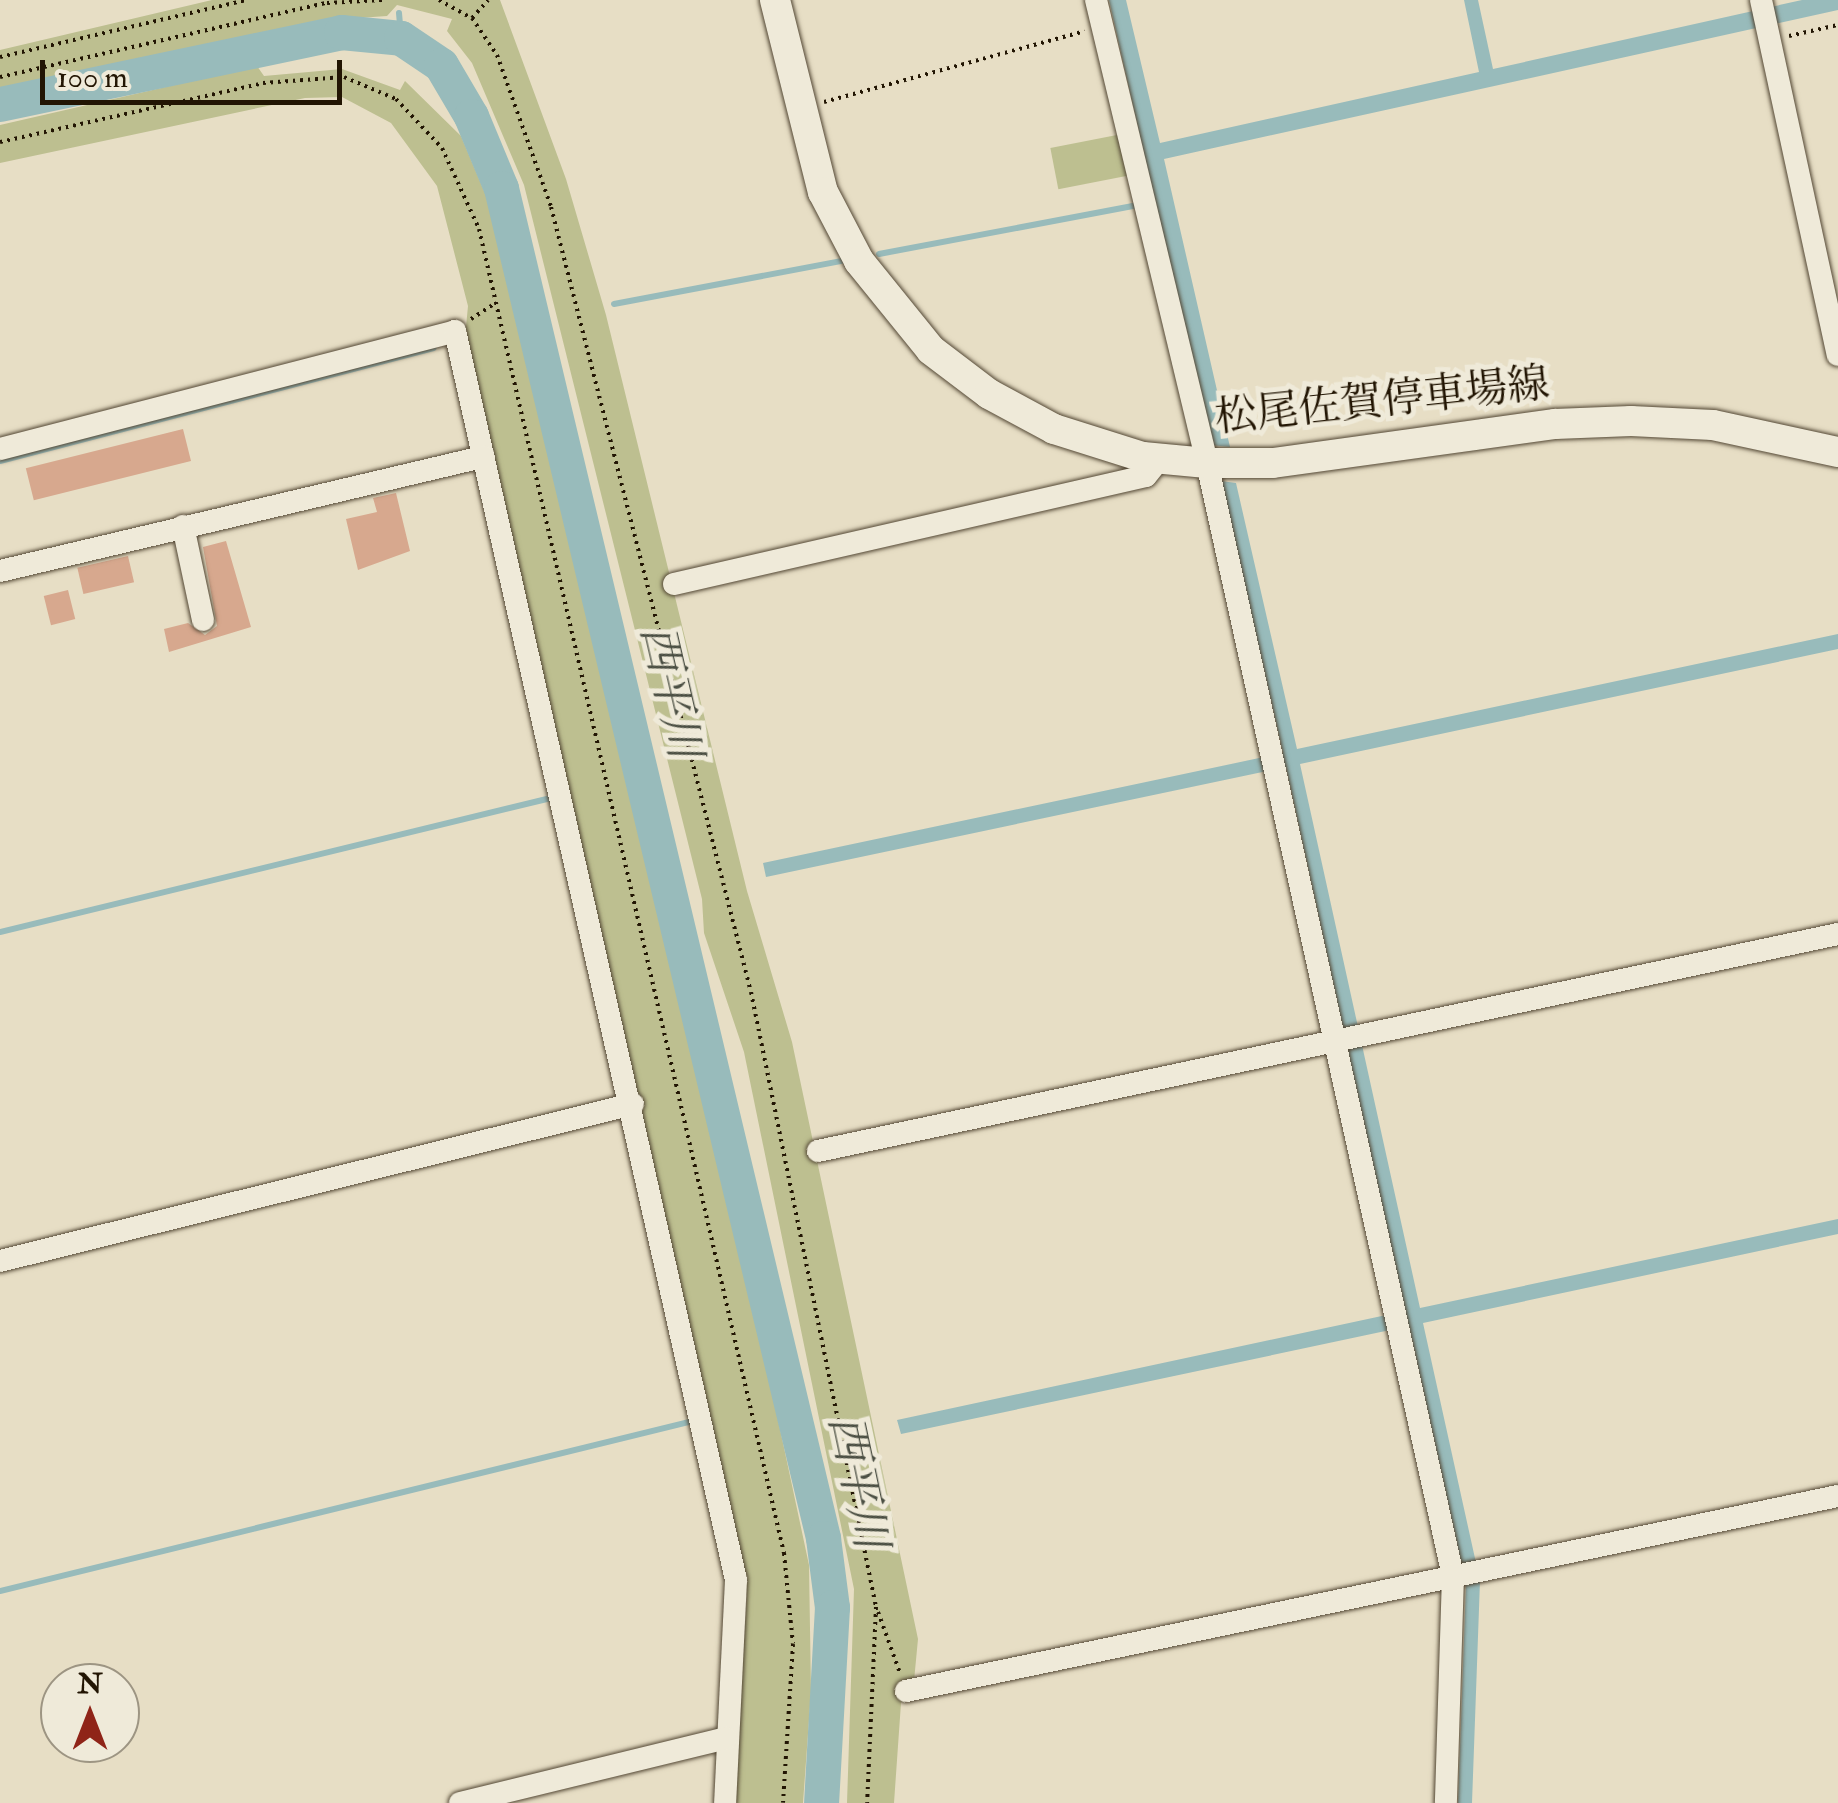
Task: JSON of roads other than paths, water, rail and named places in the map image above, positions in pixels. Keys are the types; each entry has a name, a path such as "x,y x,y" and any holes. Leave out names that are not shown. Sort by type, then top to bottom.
{"main road":[{"name":"松尾佐賀停車場線","path":"775,0 798,109 823,192 859,261 932,350 989,394 1054,429 1160,459 1206,464 1274,464 1555,424 1630,420 1713,425 1838,452"}],"street":[{"path":"1096,0 1206,464 1453,1576 1446,1803"},
{"path":"1761,2 1838,355"},
{"path":"0,449 455,330 633,1104 736,1580 725,1803"},
{"path":"0,572 484,457"},
{"path":"674,584 1146,476 1160,459"},
{"path":"183,526 203,620"},
{"path":"818,1151 1838,934"},
{"path":"0,1261 633,1104"},
{"path":"906,1691 1838,1496"},
{"path":"460,1803 726,1738"}],"water":[{"path":"1109,0 1126,0 1160,143 1479,72 1464,0 1478,0 1493,69 1802,0 1838,0 1838,10 1164,159 1230,447 1210,445"},
{"path":"1221,481 1236,483 1297,749 1838,634 1838,649 1300,764 1420,1308 1838,1219 1838,1234 1423,1323 1480,1581 1472,1803 1458,1803 1466,1584 1409,1326 901,1434 897,1420 1405,1311 1286,767 766,877 763,863 1283,753"}],"waterway":[{"path":"399,13 401,38"},
{"name":"西平川","path":"0,104 341,32 401,38 441,65 471,116 501,188 823,1538 832,1607 821,1803"},
{"path":"879,254 1139,205"},
{"path":"614,304 842,261"},
{"path":"0,461 434,348"},
{"path":"0,932 551,798"},
{"path":"0,1591 693,1421"}]}
